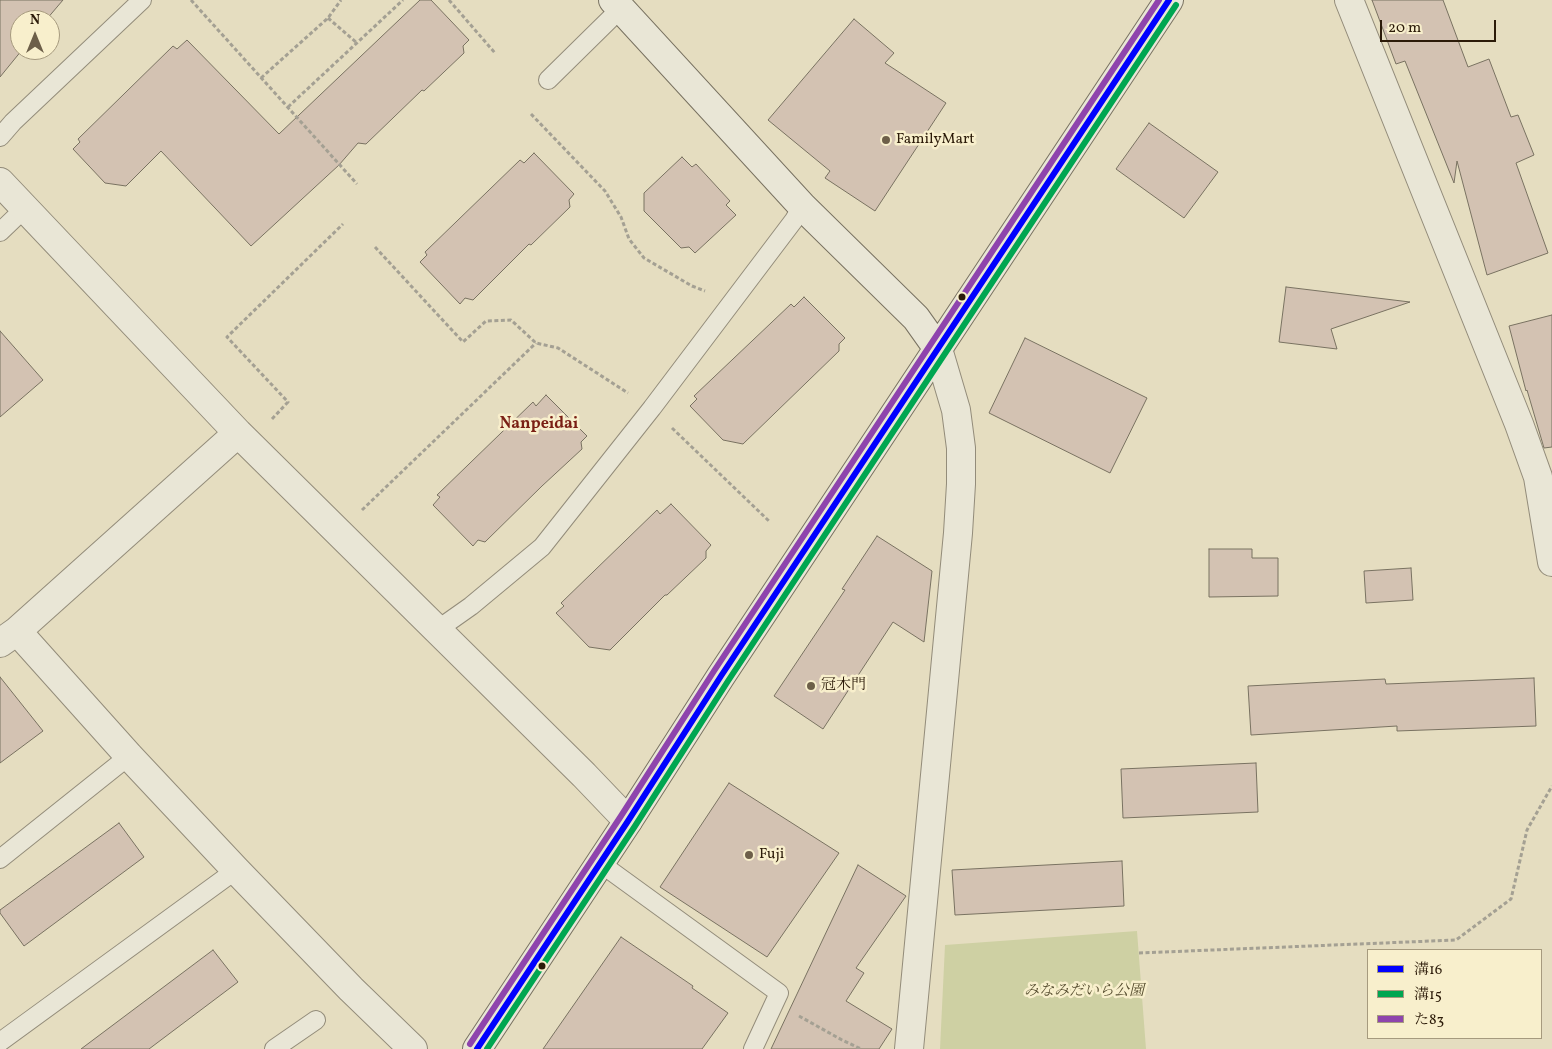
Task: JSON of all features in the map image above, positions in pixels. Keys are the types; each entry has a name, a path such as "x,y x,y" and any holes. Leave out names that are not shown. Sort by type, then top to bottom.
{"street":[{"path":"477,1049 628,821 726,668 1169,0"},
{"path":"1349,0 1538,477 1552,562"},
{"path":"622,3 802,206 916,318 938,349 956,410 961,448 961,484 954,583 909,1049"},
{"path":"0,182 238,433 584,774 628,821"},
{"path":"238,433 8,637 129,756 351,989 413,1049"}],"lane":[{"path":"0,137 13,122 142,0"},
{"path":"548,80 611,18 622,3"},
{"path":"437,630 471,606 542,548 652,408 794,220 802,206"},
{"path":"0,232 25,208"},
{"path":"0,859 129,756"},
{"path":"600,863 779,993 753,1049"},
{"path":"0,1042 236,870"},
{"path":"274,1049 316,1020"}],"path":[{"path":"191,0 357,184"},
{"path":"261,78 328,18 341,0"},
{"path":"288,108 403,0"},
{"path":"449,0 495,53"},
{"path":"328,18 357,43"},
{"path":"531,114 606,191 621,217 629,239 644,258 692,286 731,302"},
{"path":"270,421 288,402 227,337 342,224"},
{"path":"375,247 463,342 486,321 511,320 536,343 558,348 652,408 770,522"},
{"path":"360,512 536,343"},
{"path":"1139,953 1456,940 1511,899 1527,830 1552,786"},
{"path":"775,1002 861,1049"}],"green space":[{"name":"みなみだいら公園","path":"1137,931 1146,1049 940,1049 945,945"}],"building":[{"path":"0,0 63,0 54,10 10,10 10,60 14,60 0,77"},
{"path":"420,0 431,0 469,40 463,46 464,53 366,144 358,143 339,165 251,246 161,151 126,186 105,183 73,149 80,142 78,139 173,46 177,49 187,40 279,134"},
{"path":"1372,0 1443,0 1468,67 1489,59 1511,117 1518,115 1534,155 1516,163 1548,253 1487,275 1457,161 1454,183 1405,61 1396,64"},
{"path":"854,19 894,53 885,63 946,103 875,211 825,178 830,171 768,120"},
{"path":"1149,123 1218,172 1184,218 1116,169"},
{"path":"534,153 574,194 569,200 570,207 531,245 529,244 473,300 465,298 460,304 420,262 427,255 425,252 520,160 524,163"},
{"path":"682,157 692,167 696,164 730,201 726,205 736,215 695,253 689,247 681,248 644,211 644,193"},
{"path":"1286,287 1410,302 1331,329 1337,349 1279,342"},
{"path":"804,297 845,338 839,344 839,351 743,444 723,440 690,406 697,399 694,396 791,304 794,307"},
{"path":"1552,315 1552,447 1544,448 1526,391 1509,326"},
{"path":"0,331 43,380 0,417"},
{"path":"1025,338 1147,398 1110,473 989,413"},
{"path":"546,395 587,436 581,442 582,449 485,542 478,540 473,546 433,505 440,497 437,495 533,402 536,406"},
{"path":"671,504 711,545 706,551 706,558 665,595 610,650 589,647 556,613 564,606 561,603 657,510 660,514"},
{"path":"877,536 932,571 924,642 893,622 823,729 774,696 845,590 842,589"},
{"path":"1209,549 1252,549 1252,558 1278,558 1278,596 1209,597"},
{"path":"1411,568 1413,600 1366,603 1364,571"},
{"path":"0,677 43,731 0,763"},
{"path":"1534,678 1536,726 1397,731 1397,726 1251,735 1248,686 1385,679 1386,684"},
{"path":"1256,763 1258,812 1123,818 1121,769"},
{"path":"729,783 839,853 767,957 660,887"},
{"path":"119,823 144,857 24,946 0,913 0,910"},
{"path":"1122,861 1124,906 955,915 952,870"},
{"path":"858,865 906,896 856,968 864,973 846,1001 892,1029 879,1049 771,1049"},
{"path":"621,937 693,986 692,988 728,1013 702,1049 543,1049"},
{"path":"213,950 238,982 149,1049 81,1049"}],"transit line":[{"name":"た83","path":"470,1044 621,816 714,671 1159,0"},
{"name":"溝16","path":"477,1049 628,821 721,676 1169,0"},
{"name":"溝15","path":"487,1049 635,826 728,681 1176,5"}],"place":[{"name":"FamilyMart","path":"886,140"},
{"name":"冠木門","path":"811,686"},
{"name":"Fuji","path":"749,855"}],"district":[{"name":"Nanpeidai","path":"539,425"}]}
